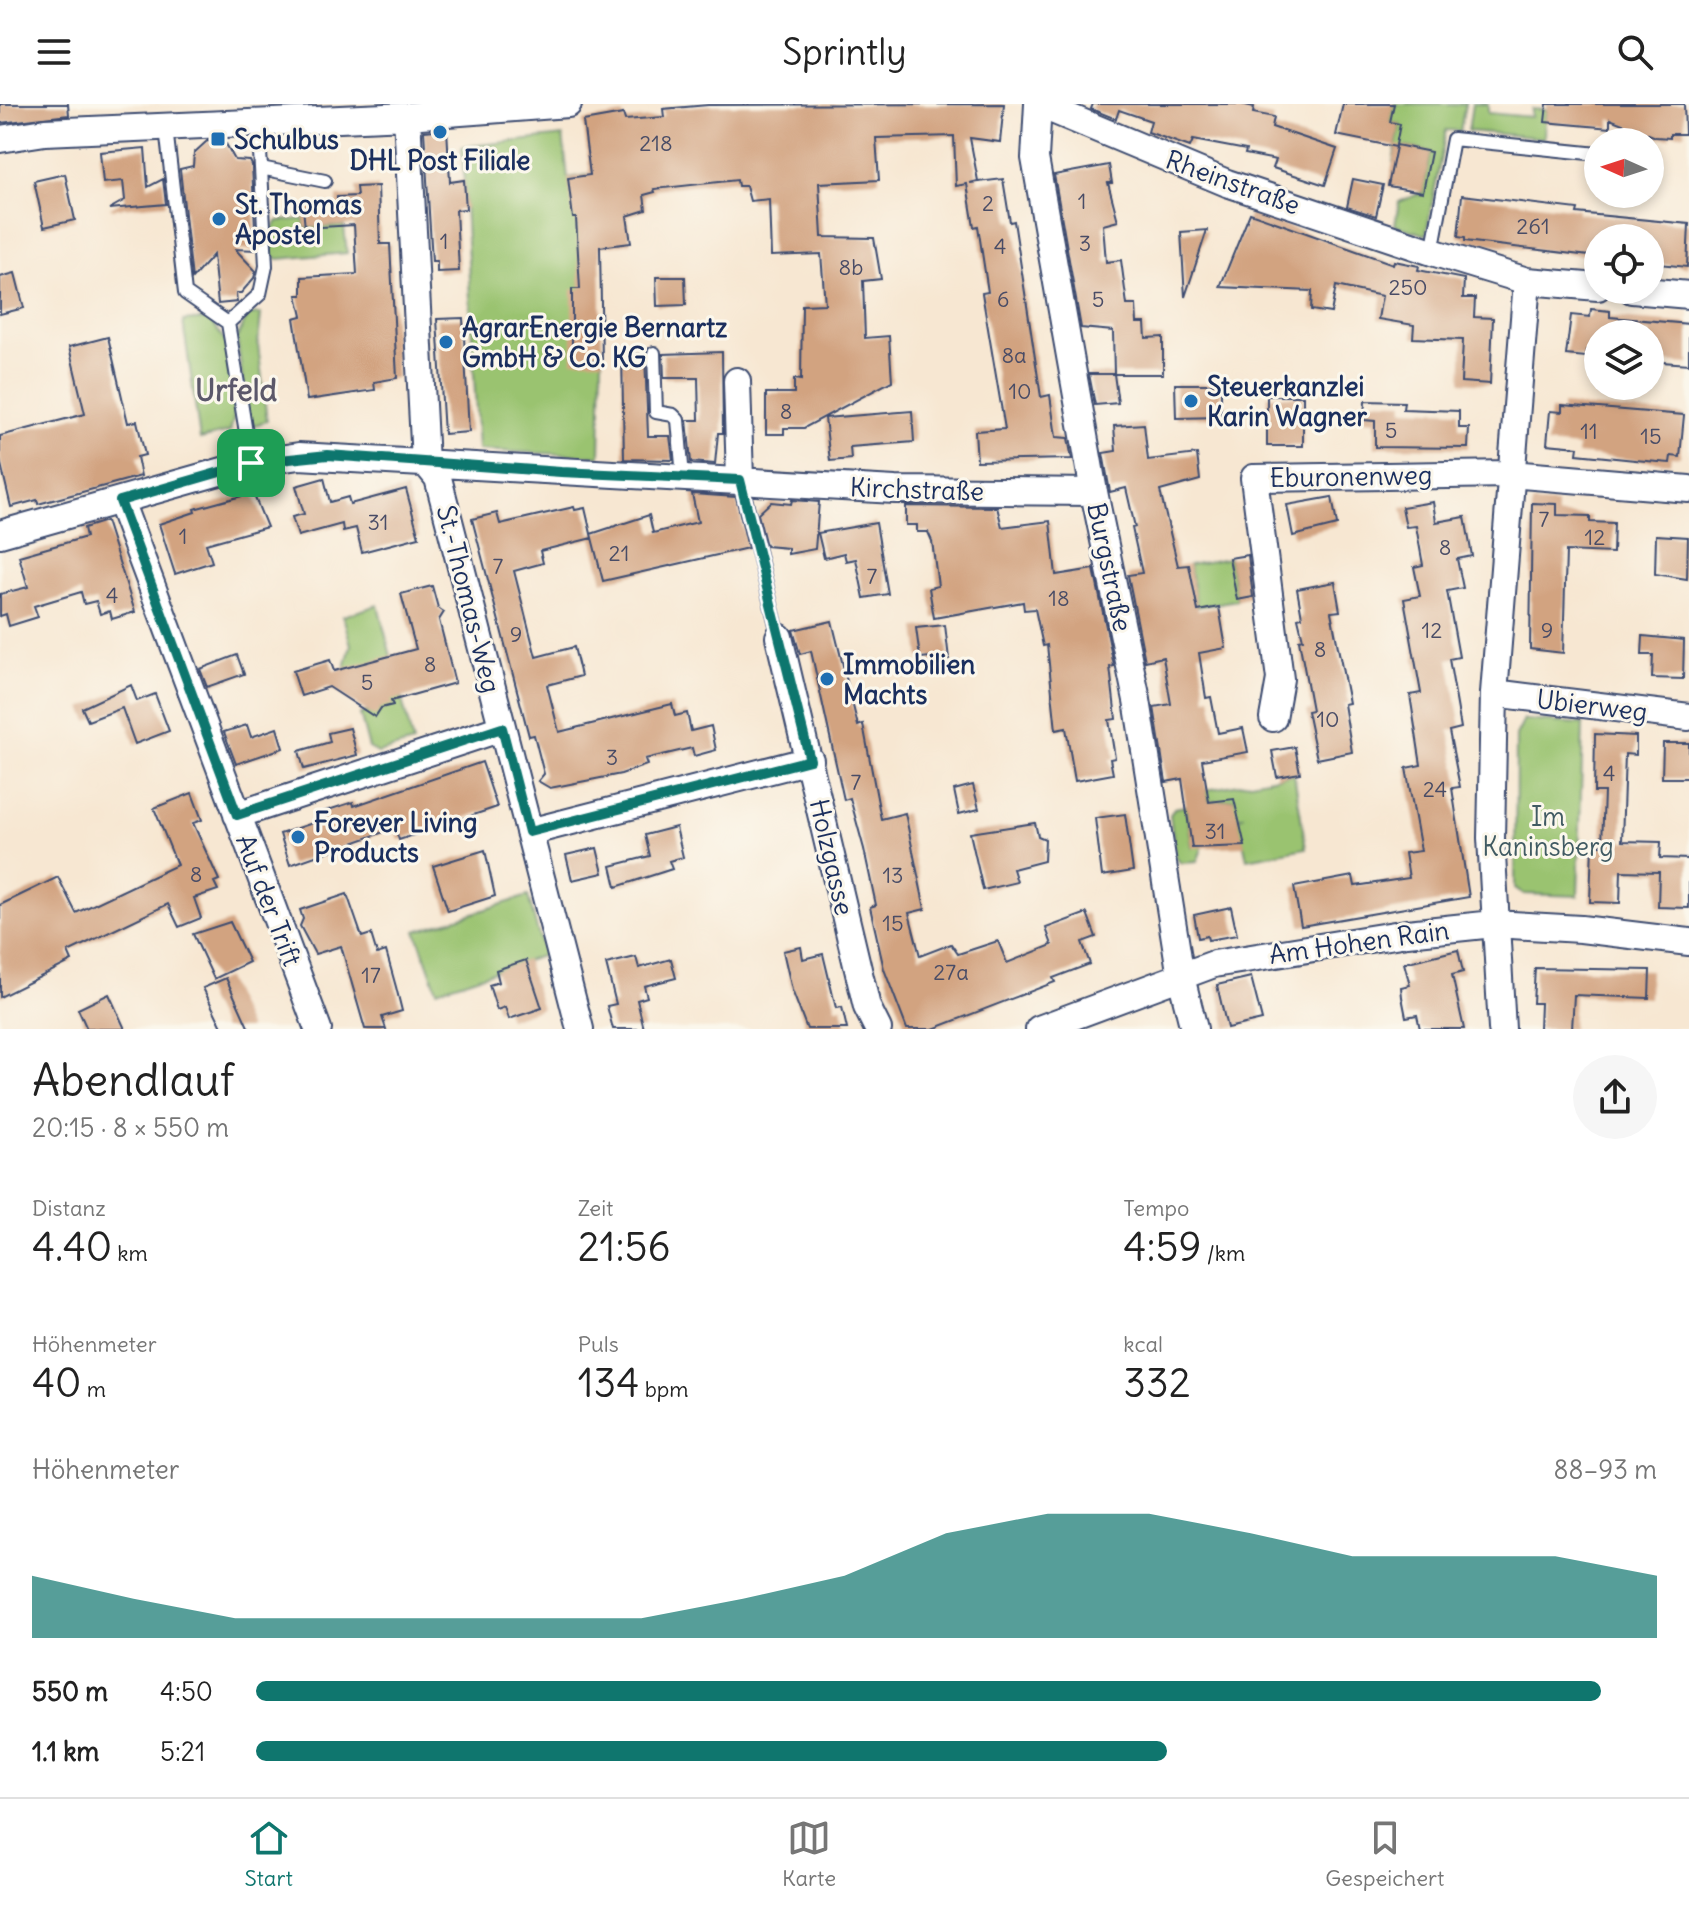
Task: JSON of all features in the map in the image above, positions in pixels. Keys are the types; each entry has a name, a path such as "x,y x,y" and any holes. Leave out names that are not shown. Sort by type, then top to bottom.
{"street":[{"path":"0,139 45,132 407,116 568,104"},
{"name":"Rheinstraße","path":"1038,104 1227,183 1432,252 1527,281 1584,286"},
{"name":"Burgstraße","path":"1038,104 1035,158 1094,492 1137,700 1181,977 1194,1029"},
{"name":"St.-Thomas-Weg","path":"407,116 425,462 438,478 580,1029"},
{"path":"1502,1029 1491,838 1494,693 1527,281"},
{"path":"1664,293 1689,295"},
{"path":"737,381 740,480"},
{"name":"Kirchstraße","path":"0,534 251,463 328,455 895,490 1094,492"},
{"name":"Eburonenweg","path":"1273,718 1280,679 1254,478 1510,474 1689,489"},
{"name":"Auf der Trift","path":"120,501 318,1029"},
{"name":"Holzgasse","path":"779,637 867,1007 878,1029"},
{"name":"Ubierweg","path":"1494,693 1689,717"},
{"path":"237,815 502,728"},
{"path":"529,832 810,760"},
{"name":"Am Hohen Rain","path":"1039,1029 1214,964 1494,924 1581,929 1689,942"}],"lane":[{"path":"228,323 260,294 266,266 258,122"},
{"path":"166,128 185,293 228,323 251,463"},
{"path":"1432,252 1453,139 1584,153"},
{"path":"261,168 325,181"},
{"path":"654,353 656,412 673,415 678,420 683,477"},
{"path":"740,480 779,637"}],"green space":[{"path":"1394,104 1465,104 1460,131 1446,130 1426,235 1395,225 1399,202 1423,192 1431,152 1406,147 1402,164 1393,162 1400,124 1390,122"},
{"path":"1472,104 1488,104 1488,113 1531,117 1532,109 1546,110 1544,138 1468,131"},
{"path":"563,136 568,178 588,175 602,361 600,456 478,450 462,147"},
{"path":"304,219 305,228 344,226 347,253 278,259 272,255 270,233 278,221"},
{"path":"261,314 258,344 267,421 252,426 247,414 237,338 248,315"},
{"path":"209,319 226,342 234,417 230,432 200,439 183,321"},
{"path":"1229,558 1237,600 1197,607 1189,565"},
{"path":"378,605 413,743 378,753 369,748 360,714 368,712 373,715 380,709 345,668 351,645 343,616"},
{"name":"Im Kaninsberg","path":"1524,720 1583,724 1578,896 1524,894 1515,888 1516,736"},
{"path":"1294,774 1306,848 1247,859 1238,820 1242,816 1233,817 1234,799 1209,802 1206,790"},
{"path":"1186,806 1192,847 1204,843 1197,862 1181,863 1176,858 1170,815 1174,808"},
{"path":"528,896 544,955 437,990 416,931"}],"building":[{"path":"0,104 68,104 69,115 0,123"},
{"path":"1004,104 1000,142 970,138 978,181 970,183 1003,179 1010,222 1014,221 1041,397 1050,395 1056,437 1068,438 1072,459 977,461 975,431 1005,429 982,293 988,292 978,226 974,227 967,184 956,186 954,136 876,138 879,180 819,183 822,237 874,238 881,279 863,281 865,338 889,336 892,381 804,428 784,428 784,434 766,434 766,393 794,393 794,379 801,380 802,305 825,304 821,254 771,256 769,199 750,201 746,186 738,186 737,180 654,189 655,192 644,195 646,210 627,216 631,243 600,247 602,361 572,361 572,289 580,289 576,218 573,218 568,178 590,175 583,121 623,114 625,120 664,117 663,109 708,105"},
{"path":"1093,104 1241,104 1254,107 1253,113 1274,117 1272,127 1337,149 1325,185 1273,168 1276,160 1245,154 1246,150 1193,140 1190,147 1148,132 1151,121 1119,110 1116,119 1091,109"},
{"path":"1343,104 1394,104 1390,122 1400,124 1396,145 1431,152 1423,192 1388,186 1396,147 1336,135"},
{"path":"1547,104 1684,104 1685,134 1670,134 1670,138 1664,138 1664,128 1633,128 1610,119 1610,128 1545,122"},
{"path":"447,129 450,182 464,180 466,209 456,210 459,271 437,272 437,261 432,261 424,131"},
{"name":"St. Thomas Apostel","path":"207,141 226,144 235,160 250,161 252,165 255,227 252,228 256,250 235,249 256,271 241,293 236,293 237,302 218,304 213,255 192,279 180,169 193,166 194,153"},
{"path":"145,148 148,187 163,179 166,204 109,209 125,200 123,181 103,183 100,152"},
{"path":"1109,165 1112,183 1108,183 1118,221 1103,225 1106,262 1121,260 1127,305 1136,305 1137,323 1145,323 1146,338 1163,337 1163,374 1114,374 1113,331 1081,328 1054,175"},
{"path":"65,174 75,220 44,227 34,181"},
{"path":"1353,179 1383,185 1376,216 1347,207"},
{"path":"378,186 380,244 390,244 397,378 374,382 375,390 307,400 294,318 302,316 297,295 302,295 302,277 357,274 354,225 305,228 303,208 337,205 337,197 357,196 356,187"},
{"path":"1462,195 1578,209 1577,213 1689,224 1687,267 1664,265 1664,224 1584,224 1584,255 1465,241 1465,238 1458,237"},
{"path":"1250,213 1393,264 1394,261 1419,266 1418,270 1464,279 1463,298 1475,298 1474,317 1493,318 1490,384 1461,382 1463,340 1413,338 1414,325 1378,319 1382,296 1336,286 1331,313 1311,310 1312,291 1220,287"},
{"path":"1207,230 1185,297 1181,232"},
{"path":"15,273 24,308 0,314 0,277"},
{"path":"656,277 685,277 686,305 657,306"},
{"path":"1591,309 1610,311 1610,317 1644,320 1584,320 1584,357 1566,355 1571,315 1590,317"},
{"path":"463,318 469,432 444,434 437,319"},
{"path":"1664,322 1689,324 1689,364 1664,362"},
{"path":"108,337 128,423 137,421 145,455 137,457 141,476 38,504 37,500 11,507 0,460 0,436 85,414 69,347"},
{"path":"722,352 723,433 718,433 715,464 691,462 687,420 699,420 698,378 664,378 663,354"},
{"path":"622,354 645,354 648,436 670,436 673,460 624,459"},
{"path":"1089,374 1114,374 1118,403 1095,405"},
{"path":"1175,384 1221,384 1221,417 1176,418"},
{"path":"1267,396 1303,396 1303,446 1267,446"},
{"path":"1365,401 1404,402 1403,409 1459,411 1459,428 1469,428 1468,448 1375,447 1375,421 1364,420"},
{"path":"1562,405 1684,415 1680,457 1671,456 1670,463 1635,460 1577,454 1578,447 1547,444 1550,411 1562,412"},
{"path":"912,411 914,442 850,447 851,459 830,461 825,418"},
{"path":"1144,424 1148,460 1197,454 1200,480 1160,491 1178,566 1189,565 1198,611 1219,607 1226,648 1199,653 1206,698 1211,697 1218,733 1243,728 1248,752 1202,760 1209,802 1234,799 1245,846 1192,848 1182,779 1166,782 1154,707 1171,704 1163,657 1145,661 1128,575 1142,573 1132,528 1135,527 1126,488 1110,492 1103,453 1116,451 1114,426"},
{"path":"324,478 330,502 348,497 350,504 406,489 419,537 362,552 356,528 343,531 342,524 298,536 292,517 304,514 296,486"},
{"path":"253,493 267,527 206,544 212,562 175,574 159,524 195,512 194,509"},
{"path":"692,494 736,497 748,548 603,581 591,534 649,515 653,533 698,522"},
{"path":"1332,497 1337,525 1293,536 1287,505"},
{"path":"792,500 819,502 815,549 788,554 788,548 766,546 758,514 771,502 791,504"},
{"path":"1433,502 1436,522 1465,517 1472,556 1457,559 1463,588 1447,591 1459,657 1449,659 1461,728 1449,731 1460,787 1452,788 1469,897 1301,926 1294,887 1353,876 1355,886 1409,878 1405,853 1421,851 1406,768 1421,765 1410,695 1421,693 1404,599 1420,596 1414,567 1423,565 1416,526 1406,527 1402,507"},
{"path":"1532,503 1557,504 1557,515 1590,516 1590,522 1614,523 1613,553 1566,551 1563,653 1530,649"},
{"path":"906,506 997,507 1002,527 1050,521 1056,575 1094,569 1114,666 1110,667 1116,719 1109,720 1115,758 1110,759 1113,774 1075,781 1066,728 1056,730 1047,645 1043,646 1035,609 1024,610 1023,602 934,618 929,588 938,586 932,541 928,532 917,532 917,525 906,525"},
{"path":"574,507 575,510 585,508 592,538 540,551 543,563 514,571 536,657 574,647 581,676 547,685 559,732 672,704 675,716 687,713 691,731 711,726 716,750 694,756 692,748 645,759 647,765 621,774 550,788 538,781 544,774 534,735 529,736 472,519 497,513 500,524"},
{"path":"106,521 135,612 112,619 110,611 100,614 96,601 84,604 81,592 34,606 38,617 9,626 6,614 0,616 0,594 28,587 19,556 86,537 84,528"},
{"path":"876,523 888,594 864,598 856,559 846,561 844,553 824,558 818,533"},
{"path":"1656,535 1688,537 1687,579 1655,574"},
{"path":"1248,555 1253,597 1237,600 1229,558"},
{"path":"1335,582 1340,611 1331,612 1349,703 1344,704 1352,752 1317,759 1307,711 1312,710 1299,640 1303,639 1298,618 1302,617 1297,589"},
{"path":"432,586 438,608 444,612 439,620 455,683 391,701 393,705 381,708 375,717 329,687 301,696 293,671 330,660 334,671 416,649 401,594"},
{"path":"832,621 858,726 863,724 881,819 905,813 925,909 909,913 920,956 951,944 958,954 998,941 1007,963 1052,945 1046,928 1087,913 1096,937 1082,942 1090,964 1053,978 1055,982 933,1029 907,1029 884,969 870,907 876,905 864,849 850,798 844,800 811,651 800,654 793,630"},
{"path":"945,625 949,659 932,662 931,657 920,658 916,628"},
{"path":"1643,636 1684,640 1683,679 1652,678 1653,655 1642,655"},
{"path":"237,655 244,674 207,687 200,669"},
{"path":"131,685 137,701 155,694 169,731 135,744 122,708 88,721 82,708"},
{"path":"247,725 251,737 277,728 283,748 236,764 224,732"},
{"path":"350,728 357,755 304,769 299,751 330,742 328,733"},
{"path":"1595,734 1636,736 1636,755 1625,754 1622,841 1661,842 1660,858 1689,859 1689,908 1658,907 1659,872 1621,871 1620,903 1590,902 1592,845 1602,845 1604,792 1594,792"},
{"path":"1663,743 1689,743 1689,778 1662,778"},
{"path":"1295,747 1300,773 1277,777 1272,751"},
{"path":"482,762 497,807 399,840 395,828 290,865 280,834 325,819 322,812 353,802 354,806"},
{"path":"973,785 979,809 959,814 954,790"},
{"path":"192,793 202,820 193,823 219,880 214,882 218,890 194,898 201,918 179,927 168,904 68,952 72,961 0,997 0,905 58,877 76,913 177,865 154,808"},
{"path":"1125,814 1133,871 1102,876 1095,818"},
{"path":"1035,823 1038,836 1045,839 1044,861 1013,869 1017,882 983,890 970,833"},
{"path":"676,827 683,857 669,861 672,869 616,887 611,866 650,856 645,835"},
{"path":"597,848 603,873 572,880 566,855"},
{"path":"485,850 495,896 448,911 433,866"},
{"path":"347,894 362,937 371,934 377,954 386,951 402,1011 382,1017 386,1029 365,1029 341,946 315,954 300,926 303,919 300,910"},
{"path":"1231,907 1237,935 1208,940 1207,936 1198,938 1194,915"},
{"path":"230,922 249,962 214,979 193,934"},
{"path":"801,947 803,959 823,954 836,1008 842,1007 847,1029 807,1029 792,990 783,951"},
{"path":"1458,950 1463,972 1452,975 1464,1029 1420,1029 1417,1015 1406,1017 1401,987 1410,985 1404,963"},
{"path":"636,957 639,968 671,959 676,978 644,986 647,997 637,1000 644,1029 613,1029 607,1006 616,1004 606,964"},
{"path":"526,960 542,1008 509,1019 505,1007 497,1010 489,985 499,982 496,970"},
{"path":"1535,968 1650,970 1649,998 1574,995 1572,1029 1539,1029 1540,1003 1533,1003"},
{"path":"1251,977 1262,1020 1227,1028 1217,985"},
{"path":"226,978 249,1029 223,1029 203,988"},
{"path":"109,994 125,1029 87,1029 78,1009"}],"place":[{"name":"DHL Post Filiale","path":"440,132"},
{"name":"Schulbus","path":"218,139"},
{"name":"St. Thomas Apostel","path":"219,219"},
{"name":"AgrarEnergie Bernartz GmbH & Co. KG","path":"446,342"},
{"name":"Steuerkanzlei Karin Wagner","path":"1191,401"},
{"name":"Immobilien Machts","path":"827,679"},
{"name":"Forever Living Products","path":"298,837"}],"district":[{"name":"Urfeld","path":"236,390"}],"route":[{"path":"328,455 561,472 740,480 810,760 529,832 502,728 237,815 120,501 251,463 328,455"}]}
